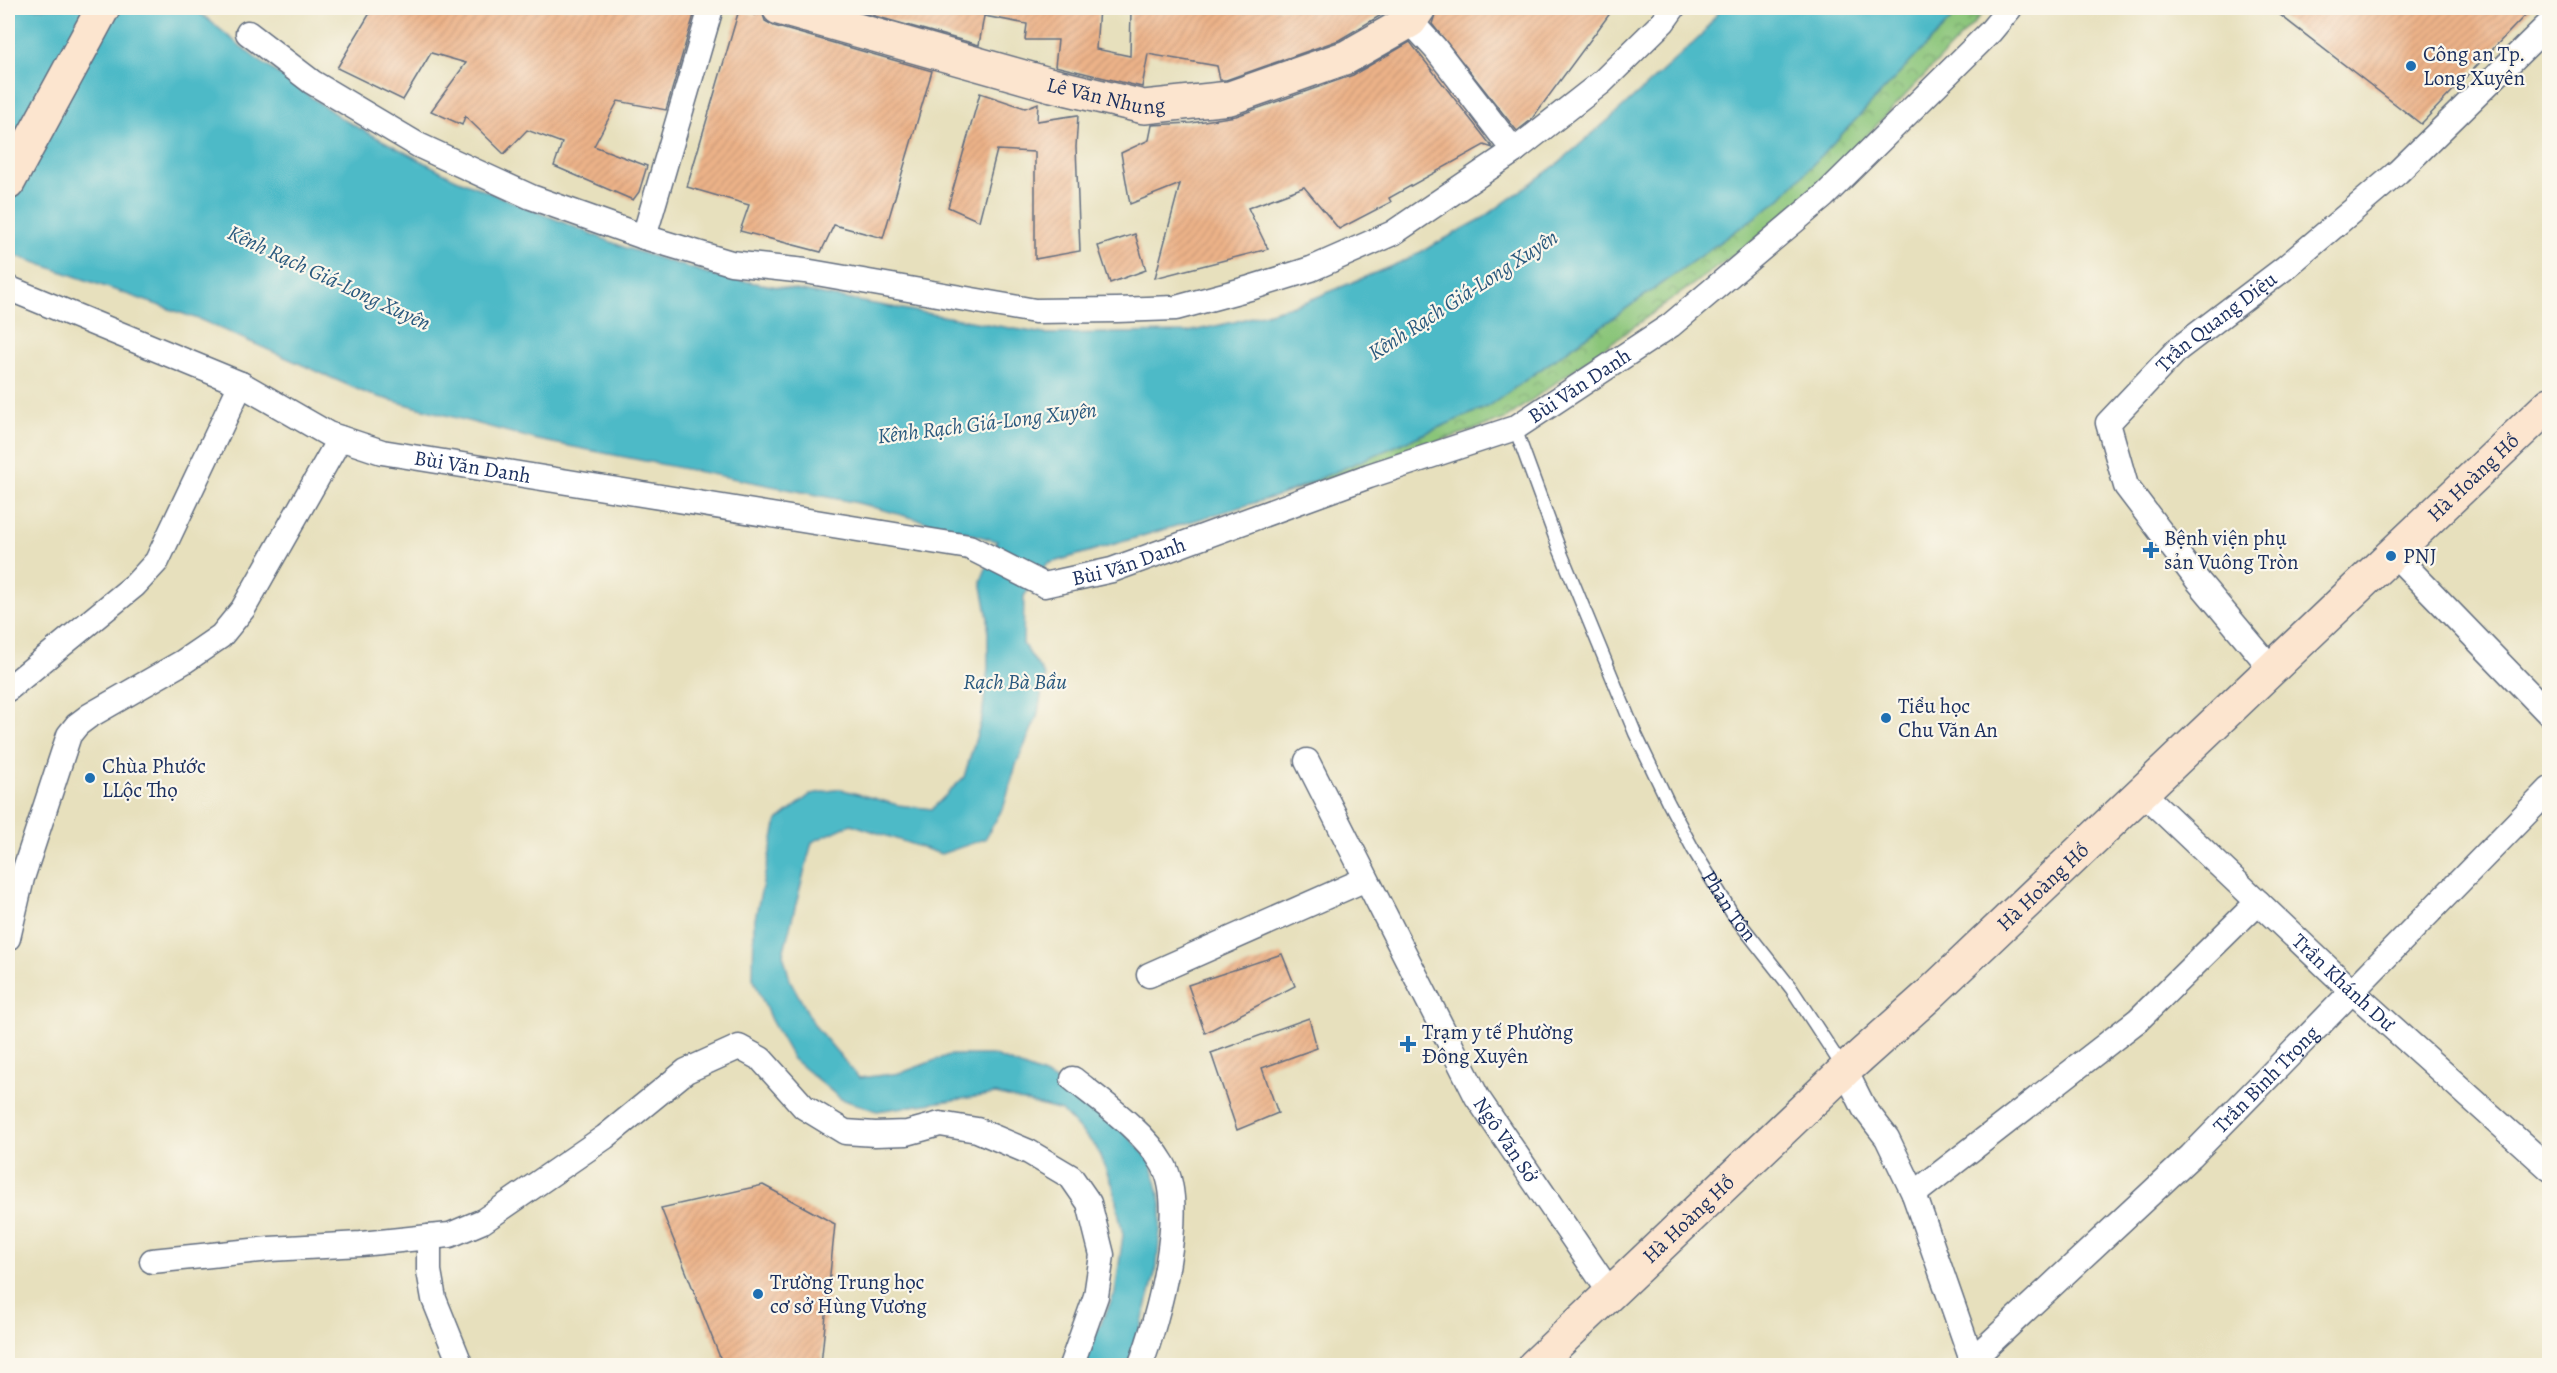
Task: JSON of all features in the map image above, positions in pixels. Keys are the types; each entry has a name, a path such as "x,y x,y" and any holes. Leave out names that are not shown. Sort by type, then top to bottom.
{"main road":[{"path":"8,183 103,8"},
{"name":"Lê Văn Nhung","path":"779,8 1040,82 1144,107 1230,98 1347,57 1414,14"},
{"name":"Hà Hoàng Hổ","path":"1534,1365 1845,1070 1929,995 2550,404"}],"street":[{"path":"644,237 711,8"},
{"path":"248,33 312,82 418,144 531,197 644,237 731,263 805,271 1035,311 1176,308 1311,269 1393,233 1514,152 1602,82 1663,22 1673,8"},
{"name":"Bùi Văn Danh","path":"8,289 244,386 334,436 382,452 969,547 1044,585 1112,570 1369,476 1515,428 1671,325 1806,211 1990,32 2010,8"},
{"path":"1414,14 1435,48 1514,152"},
{"name":"Trần Quang Diệu","path":"2271,668 2198,581 2126,486 2108,423 2178,349 2286,267 2398,172 2550,23"},
{"path":"8,688 135,585 157,561 244,386"},
{"path":"8,938 22,878 69,735 89,716 183,662 221,636 243,609 334,436"},
{"path":"2393,553 2550,715"},
{"name":"Ngô Văn Sở","path":"1307,761 1478,1097 1611,1294"},
{"name":"Trần Bình Trọng","path":"1974,1362 2191,1156 2550,789"},
{"name":"Trần Khánh Dư","path":"2142,793 2352,991 2550,1168"},
{"path":"1149,975 1366,879"},
{"path":"1914,1194 2138,1020 2258,902"},
{"path":"152,1261 450,1235 483,1221 605,1137 686,1071 739,1047 761,1059 804,1107 845,1132 907,1133 940,1124 977,1130 1029,1152 1071,1177 1089,1203 1102,1255 1096,1296 1071,1365"},
{"name":"Phan Tôn","path":"1845,1070 1864,1108 1887,1137 1914,1194 1974,1362"},
{"path":"1073,1079 1118,1113 1163,1163 1171,1182 1173,1202 1168,1267 1153,1332 1140,1365"},
{"path":"429,1237 429,1271 434,1299 461,1365"}],"lane":[{"name":"Phan Tôn","path":"1515,428 1559,548 1635,733 1668,802 1693,849 1732,913 1791,988 1845,1070"}],"green space":[{"path":"1962,8 1987,8 1795,211 1505,419 1281,495 1489,406 1779,200"}],"water":[{"path":"8,8 194,8 254,57 344,120 454,178 626,248 716,276 1044,334 1188,332 1305,302 1406,260 1483,218 1556,165 1701,36 1721,8 1962,8 1779,200 1489,406 1281,495 1047,564 1024,596 1023,644 1045,676 1037,717 1016,765 1004,806 985,839 941,854 851,824 812,842 783,954 790,980 815,1026 859,1078 901,1073 949,1055 992,1055 1044,1075 1079,1093 1121,1128 1151,1161 1162,1206 1157,1266 1131,1365 1081,1365 1115,1293 1123,1235 1113,1186 1096,1147 1062,1111 996,1094 877,1111 841,1099 793,1059 771,1020 753,978 754,923 777,821 811,794 840,789 898,805 932,809 964,777 982,718 988,668 988,618 981,581 997,541 858,503 538,440 368,394 201,320 8,253"}],"building":[{"path":"373,8 696,8 666,110 618,101 594,146 647,166 639,192 633,200 554,166 562,143 527,130 504,154 465,116 462,125 431,111 466,63 431,53 403,100 337,68"},
{"path":"756,8 761,8 765,21 774,26 932,71 883,238 834,225 821,252 740,231 749,205 687,187 739,10 755,15"},
{"path":"846,8 1099,8 1096,49 1130,56 1131,8 1393,8 1339,40 1226,80 1220,80 1217,66 1148,54 1142,87 1055,66 1058,40 1025,40 1027,24 984,16 979,45"},
{"path":"1437,8 1614,8 1531,120 1517,131 1432,24"},
{"name":"Công an Tp. Long Xuyên","path":"2271,8 2532,8 2421,124"},
{"path":"1410,42 1493,148 1484,145 1389,198 1391,202 1339,229 1304,187 1248,208 1268,249 1155,278 1180,184 1130,204 1121,153 1149,140 1152,125 1191,123 1236,116 1353,75"},
{"path":"980,93 1025,108 1038,103 1037,121 1078,115 1076,147 1080,251 1035,259 1035,152 997,150 979,221 948,207"},
{"path":"1135,234 1146,270 1110,283 1098,246"},
{"path":"1282,954 1295,986 1205,1033 1188,985"},
{"path":"1309,1018 1317,1048 1262,1068 1278,1113 1237,1130 1211,1053"},
{"path":"763,1185 835,1224 821,1365 723,1365 661,1208"}],"place":[{"name":"Công an Tp. Long Xuyên","path":"2411,66"},
{"name":"Bệnh viện phụ sản Vuông Tròn","path":"2151,550"},
{"name":"PNJ","path":"2391,556"},
{"name":"Tiểu học Chu Văn An","path":"1886,718"},
{"name":"Chùa Phước LLộc Thọ","path":"90,778"},
{"name":"Trạm y tế Phường Đông Xuyên","path":"1408,1044"},
{"name":"Trường Trung học cơ sở Hùng Vương","path":"758,1294"}],"water label":[{"name":"Kênh Rạch Giá-Long Xuyên","path":"329,278"},
{"name":"Kênh Rạch Giá-Long Xuyên","path":"1463,295"},
{"name":"Kênh Rạch Giá-Long Xuyên","path":"987,423"},
{"name":"Rạch Bà Bầu","path":"1015,682"}]}
